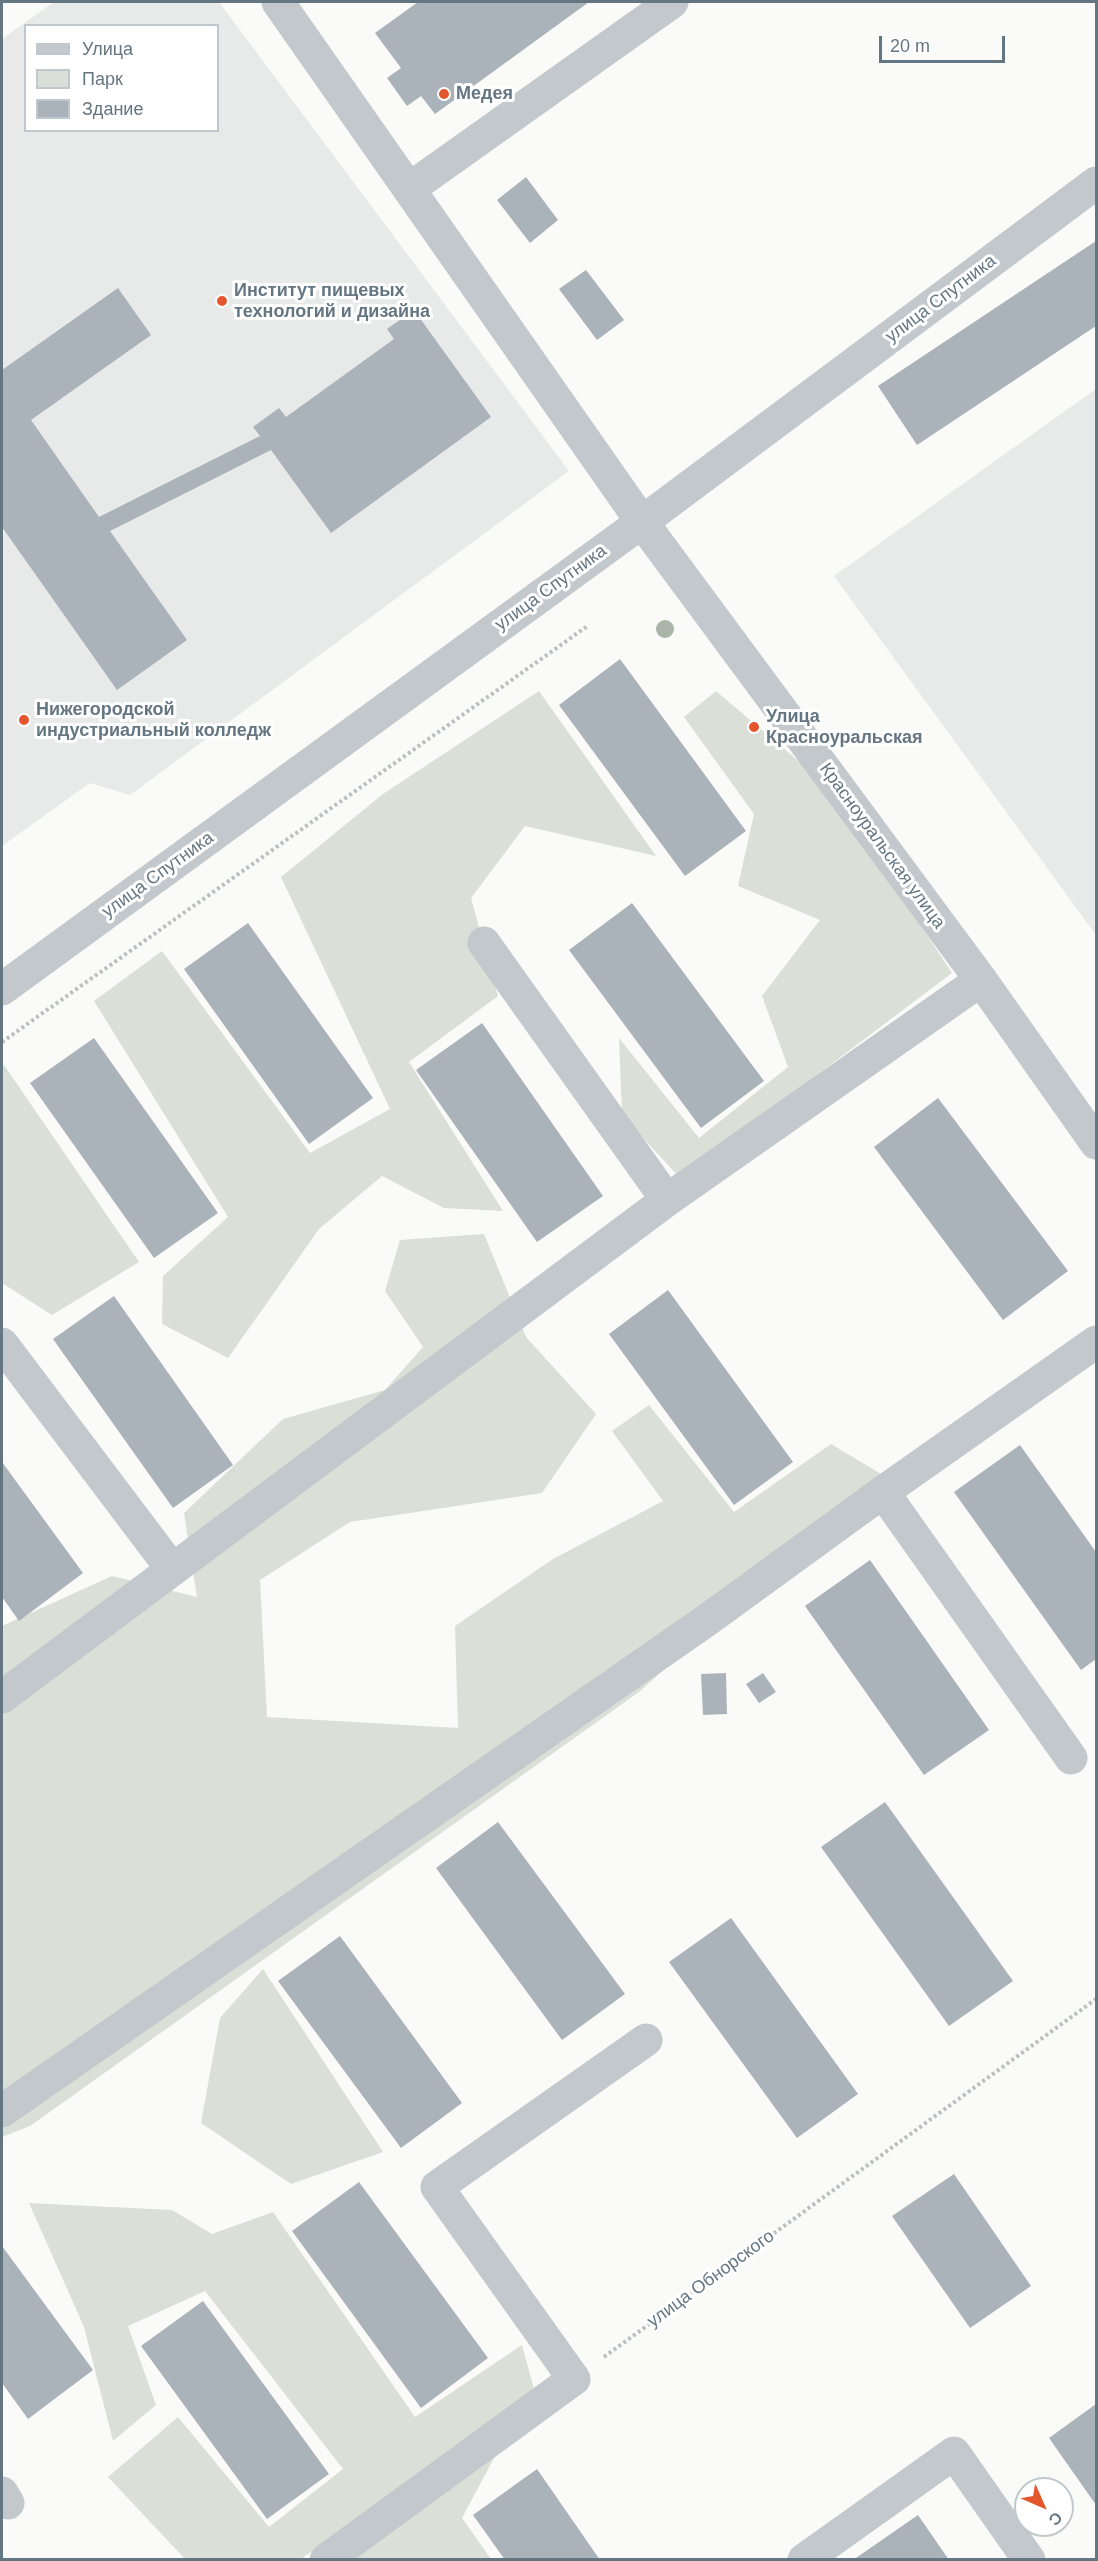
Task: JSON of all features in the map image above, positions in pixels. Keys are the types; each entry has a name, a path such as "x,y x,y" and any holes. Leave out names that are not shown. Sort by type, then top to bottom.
{"street":[{"name":"Красноуральская улица","path":"278,2 642,522 981,980 1096,1143"},
{"path":"409,189 672,2"},
{"name":"улица Спутника","path":"2,989 642,522 1096,183"},
{"path":"484,943 667,1200"},
{"path":"2,1697 667,1200 981,980"},
{"path":"2,2111 707,1620 883,1492 1096,1342"},
{"path":"2,1344 172,1569"},
{"path":"883,1492 1071,1758"},
{"path":"326,2559 574,2379 437,2187 646,2040"},
{"path":"804,2559 954,2453 1029,2559"}],"path":[{"path":"2,1042 589,625"},
{"name":"улица Обнорского","path":"574,2379 1096,1999"}],"shaded area":[{"name":"Институт пищевых технологий и дизайна","path":"54,2 219,2 569,471 130,795 90,783 2,846 2,39"},
{"path":"1096,389 1096,935 834,576"}],"green space":[{"path":"539,691 656,856 525,826 471,898 498,996 409,1062 503,1211 444,1208 382,1176 319,1229 228,1358 162,1324 163,1276 228,1217 94,1001 162,951 310,1153 390,1109 281,877 383,794"},
{"path":"716,691 829,787 952,973 680,1178 622,1115 619,1038 699,1138 788,1067 762,996 820,920 738,886 754,814 684,717"},
{"path":"4,1065 139,1262 52,1315 2,1283 2,1067"},
{"path":"484,1234 526,1337 596,1414 542,1493 350,1522 260,1580 267,1717 458,1728 455,1626 553,1559 663,1501 612,1431 649,1405 734,1512 831,1444 881,1474 639,1692 30,2126 2,2137 2,1626 112,1576 197,1597 184,1513 283,1419 385,1390 423,1347 385,1291 400,1240"},
{"path":"263,1969 383,2152 291,2184 201,2123 220,2018"},
{"path":"29,2203 172,2210 212,2234 273,2212 415,2417 522,2345 535,2393 301,2559 185,2559 108,2477 178,2417 269,2527 343,2469 205,2291 128,2326 156,2405 113,2441 84,2327"},
{"path":"503,2441 462,2518 491,2559 353,2560"}],"building":[{"path":"418,2 589,2 435,114 421,96 407,106 387,78 401,68 375,33"},
{"path":"526,177 558,220 530,243 497,200"},
{"path":"1096,241 1096,326 917,445 878,386"},
{"path":"586,270 624,320 597,340 559,289"},
{"path":"118,288 151,335 31,420 99,517 260,436 253,427 279,408 286,417 394,339 387,329 414,310 491,417 331,533 271,450 110,531 187,640 117,690 2,527 2,370"},
{"path":"620,659 746,831 685,876 559,705"},
{"path":"632,903 764,1081 701,1128 569,950"},
{"path":"248,923 373,1098 309,1144 184,969"},
{"path":"482,1023 603,1196 537,1242 416,1070"},
{"path":"94,1038 218,1213 154,1258 30,1083"},
{"path":"938,1098 1068,1271 1003,1320 874,1147"},
{"path":"668,1290 793,1462 734,1505 609,1334"},
{"path":"114,1296 233,1465 173,1508 53,1339"},
{"path":"1020,1445 1096,1552 1096,1659 1081,1670 954,1492"},
{"path":"2,1462 83,1573 19,1621 2,1597"},
{"path":"870,1560 989,1730 924,1775 805,1606"},
{"path":"726,1673 727,1714 703,1715 701,1674"},
{"path":"763,1673 776,1692 759,1703 746,1684"},
{"path":"885,1802 1013,1981 949,2026 821,1847"},
{"path":"498,1822 625,1994 562,2040 436,1868"},
{"path":"731,1918 858,2094 797,2138 669,1962"},
{"path":"340,1936 462,2103 401,2148 278,1981"},
{"path":"954,2174 1031,2286 970,2328 892,2216"},
{"path":"359,2182 488,2358 421,2408 292,2231"},
{"path":"2,2246 93,2370 28,2419 2,2383"},
{"path":"203,2301 329,2474 267,2519 141,2346"},
{"path":"1096,2404 1096,2505 1049,2438"},
{"path":"537,2469 600,2560 505,2560 473,2515"},
{"path":"918,2515 949,2560 853,2560"}],"place":[{"name":"Медея","path":"444,94"},
{"name":"Институт пищевых технологий и дизайна","path":"222,301"},
{"name":"Нижегородской индустриальный колледж","path":"24,720"},
{"name":"Улица Красноуральская","path":"754,727"}]}
